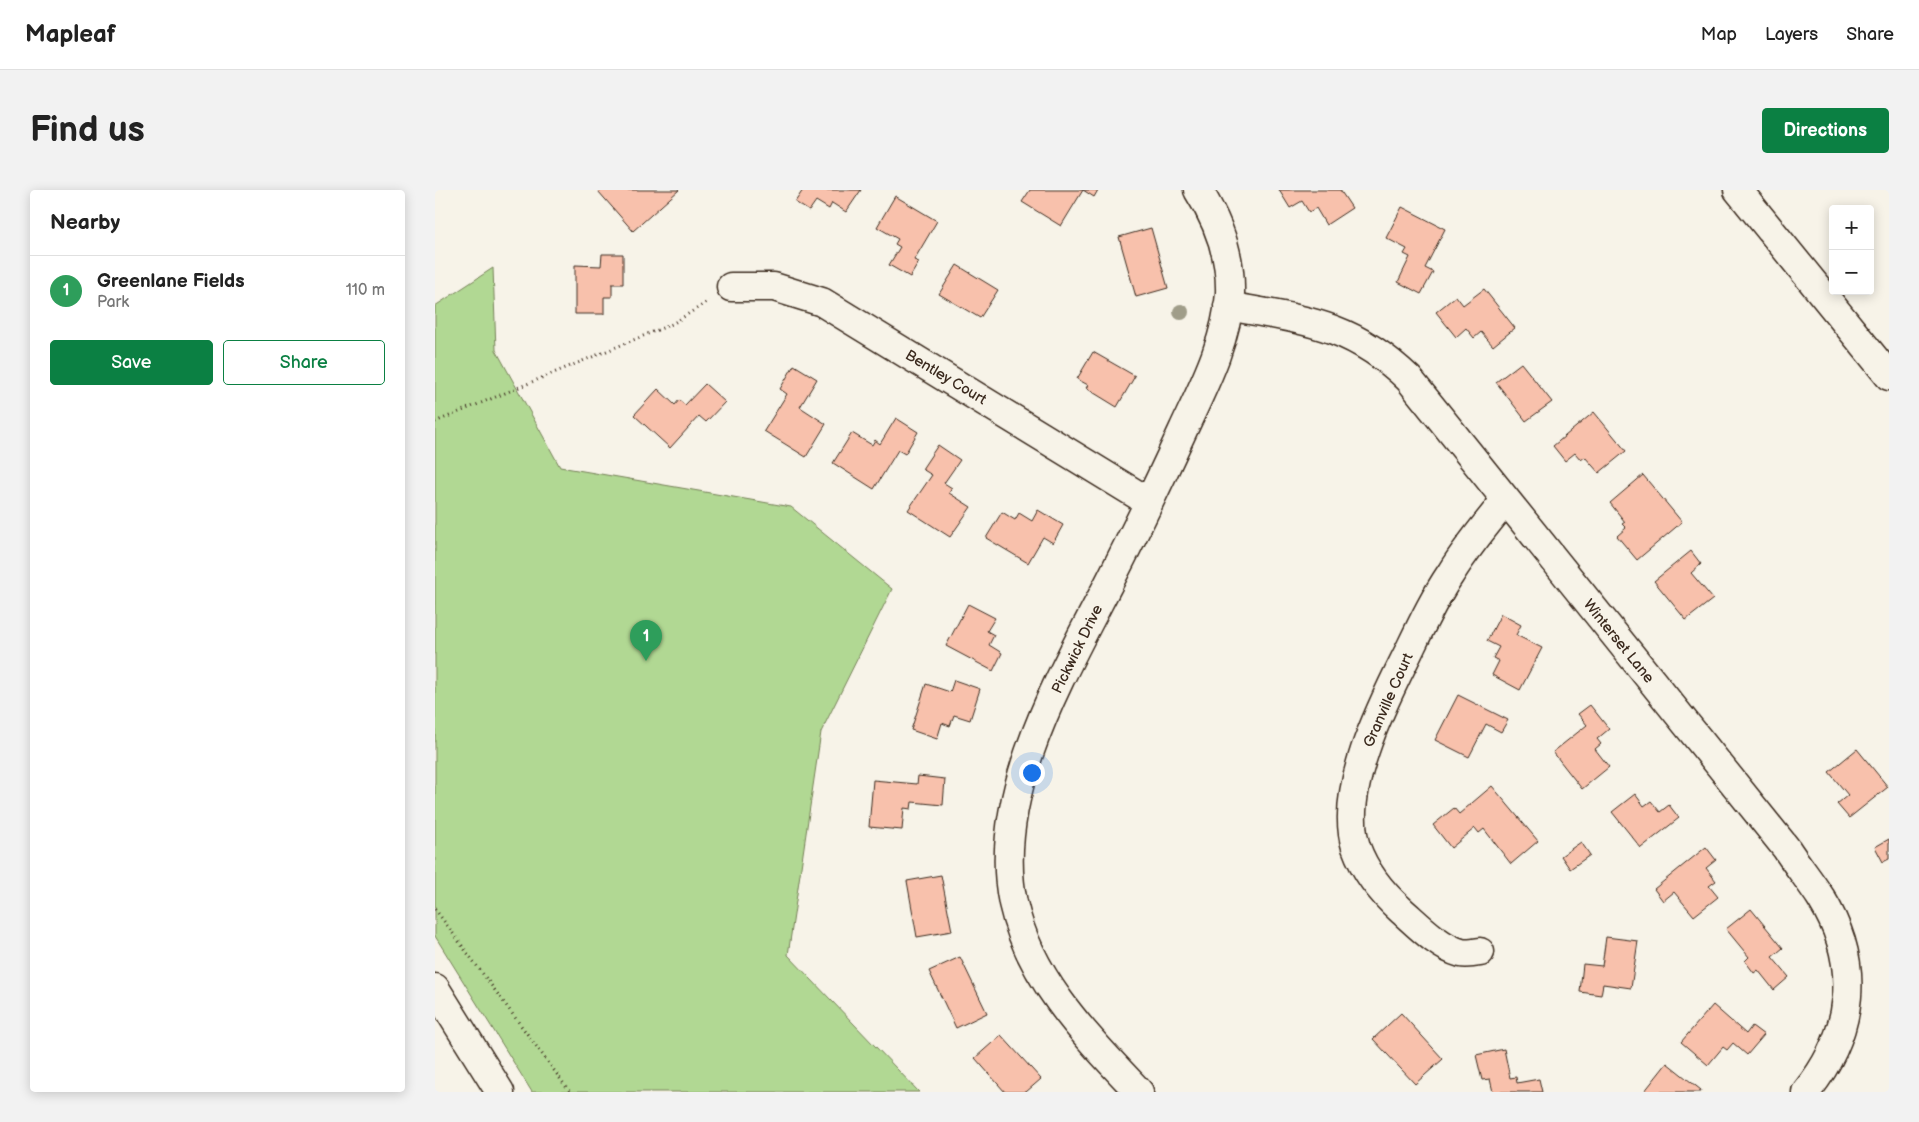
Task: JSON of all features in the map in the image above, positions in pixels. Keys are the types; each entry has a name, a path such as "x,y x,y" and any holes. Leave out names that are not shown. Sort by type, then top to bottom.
{"street":[{"name":"Pickwick Drive","path":"1139,1092 1103,1054 1057,998 1037,969 1023,938 1013,904 1008,869 1008,833 1013,805 1027,760 1075,650 1149,502 1206,380 1217,351 1228,306 1229,264 1222,237 1209,208 1197,190"},
{"path":"1738,190 1889,376"},
{"name":"Bentley Court","path":"731,287 774,287 822,302 1149,502"},
{"name":"Winterset Lane","path":"1228,306 1315,322 1364,343 1387,358 1409,379 1779,841 1821,899 1844,951 1848,980 1846,1008 1840,1034 1829,1060 1806,1092"},
{"name":"Granville Court","path":"1479,952 1461,953 1440,941 1419,926 1382,891 1366,870 1356,846 1353,818 1355,790 1362,762 1382,705 1450,574 1477,535 1506,500"},
{"path":"435,988 500,1092"}],"path":[{"path":"435,422 672,324 731,287"},
{"path":"435,909 570,1092"}],"green space":[{"path":"493,268 496,350 560,467 791,507 892,589 821,732 788,955 919,1092 532,1092 435,936 435,306"}],"building":[{"path":"679,190 633,231 598,191"},
{"path":"803,190 861,190 846,212 832,203 829,209 816,201 809,211 795,202"},
{"path":"1030,190 1083,190 1061,226 1022,202"},
{"path":"1083,190 1098,190 1094,197"},
{"path":"1279,190 1340,190 1352,208 1326,225 1316,208 1309,212 1302,201 1290,208"},
{"path":"895,196 937,221 914,260 919,262 910,277 889,265 900,247 895,244 898,239 877,227"},
{"path":"1402,207 1445,229 1425,268 1433,272 1421,294 1398,282 1410,257 1404,254 1407,249 1386,238"},
{"path":"1151,228 1168,288 1136,297 1119,237"},
{"path":"602,254 623,254 623,284 612,284 612,297 604,297 604,314 575,314 575,265 601,266"},
{"path":"957,265 998,290 980,318 939,294"},
{"path":"1484,289 1515,328 1493,346 1481,332 1474,338 1466,328 1456,337 1436,312 1456,296 1463,305"},
{"path":"1093,352 1135,376 1117,407 1086,388 1088,385 1077,379"},
{"path":"1521,363 1552,402 1526,421 1496,382"},
{"path":"794,365 817,379 800,407 826,424 806,457 764,431 787,394 780,389"},
{"path":"705,384 725,402 706,422 699,416 670,448 634,415 658,389 675,405 679,400 685,405"},
{"path":"1594,412 1626,451 1599,473 1585,457 1581,460 1575,453 1565,461 1553,446"},
{"path":"896,418 918,432 905,454 898,450 874,489 833,463 852,433 872,445 875,440 880,444"},
{"path":"938,445 960,460 944,483 952,488 949,493 971,507 950,537 908,510 932,475 922,469"},
{"path":"1643,475 1682,522 1637,560 1617,536 1626,528 1622,524 1625,522 1610,503"},
{"path":"1038,510 1063,525 1053,543 1043,537 1028,563 986,538 1002,512 1015,520 1019,513 1032,521"},
{"path":"1691,551 1701,564 1691,573 1713,599 1686,620 1654,581"},
{"path":"968,604 995,618 987,631 994,635 989,645 1002,653 993,671 946,646"},
{"path":"1501,614 1521,625 1516,635 1542,648 1520,690 1492,675 1499,661 1493,658 1499,647 1487,641"},
{"path":"954,680 980,689 970,720 954,715 950,726 942,723 937,739 911,730 926,684 950,692"},
{"path":"1458,695 1508,720 1501,732 1486,724 1469,757 1435,740"},
{"path":"1590,705 1609,729 1597,739 1601,744 1595,749 1609,767 1582,789 1553,752 1587,725 1578,714"},
{"path":"1857,749 1888,787 1849,818 1837,804 1848,795 1829,772"},
{"path":"918,776 945,779 943,805 912,802 911,809 904,808 902,830 869,827 873,780 917,784"},
{"path":"1492,786 1538,841 1511,864 1484,829 1479,833 1475,828 1451,848 1433,825 1454,808 1459,814"},
{"path":"1635,794 1644,806 1651,801 1660,812 1669,805 1679,818 1641,848 1612,812"},
{"path":"1889,839 1889,859 1883,862 1875,847"},
{"path":"1581,842 1590,855 1570,869 1561,856"},
{"path":"1706,847 1716,860 1706,868 1716,881 1709,886 1718,897 1694,916 1674,892 1663,901 1654,889"},
{"path":"941,875 952,931 917,937 907,881"},
{"path":"1751,909 1783,948 1772,957 1789,977 1774,990 1758,970 1754,973 1745,961 1749,957 1726,929"},
{"path":"1606,937 1638,941 1631,988 1603,984 1601,995 1580,992 1583,964 1602,966"},
{"path":"960,957 987,1013 956,1028 929,971"},
{"path":"1713,1005 1746,1034 1752,1026 1764,1035 1747,1055 1733,1043 1727,1050 1723,1047 1708,1065 1681,1042"},
{"path":"1401,1013 1443,1059 1415,1084 1373,1039"},
{"path":"1001,1035 1041,1079 1026,1092 1005,1092 975,1058"},
{"path":"1504,1049 1510,1078 1516,1077 1517,1083 1539,1079 1542,1092 1493,1092 1490,1079 1482,1080 1476,1055"},
{"path":"1667,1063 1701,1090 1700,1092 1644,1092"}],"place":[{"name":"Greenlane Fields","path":"646,661"}]}
